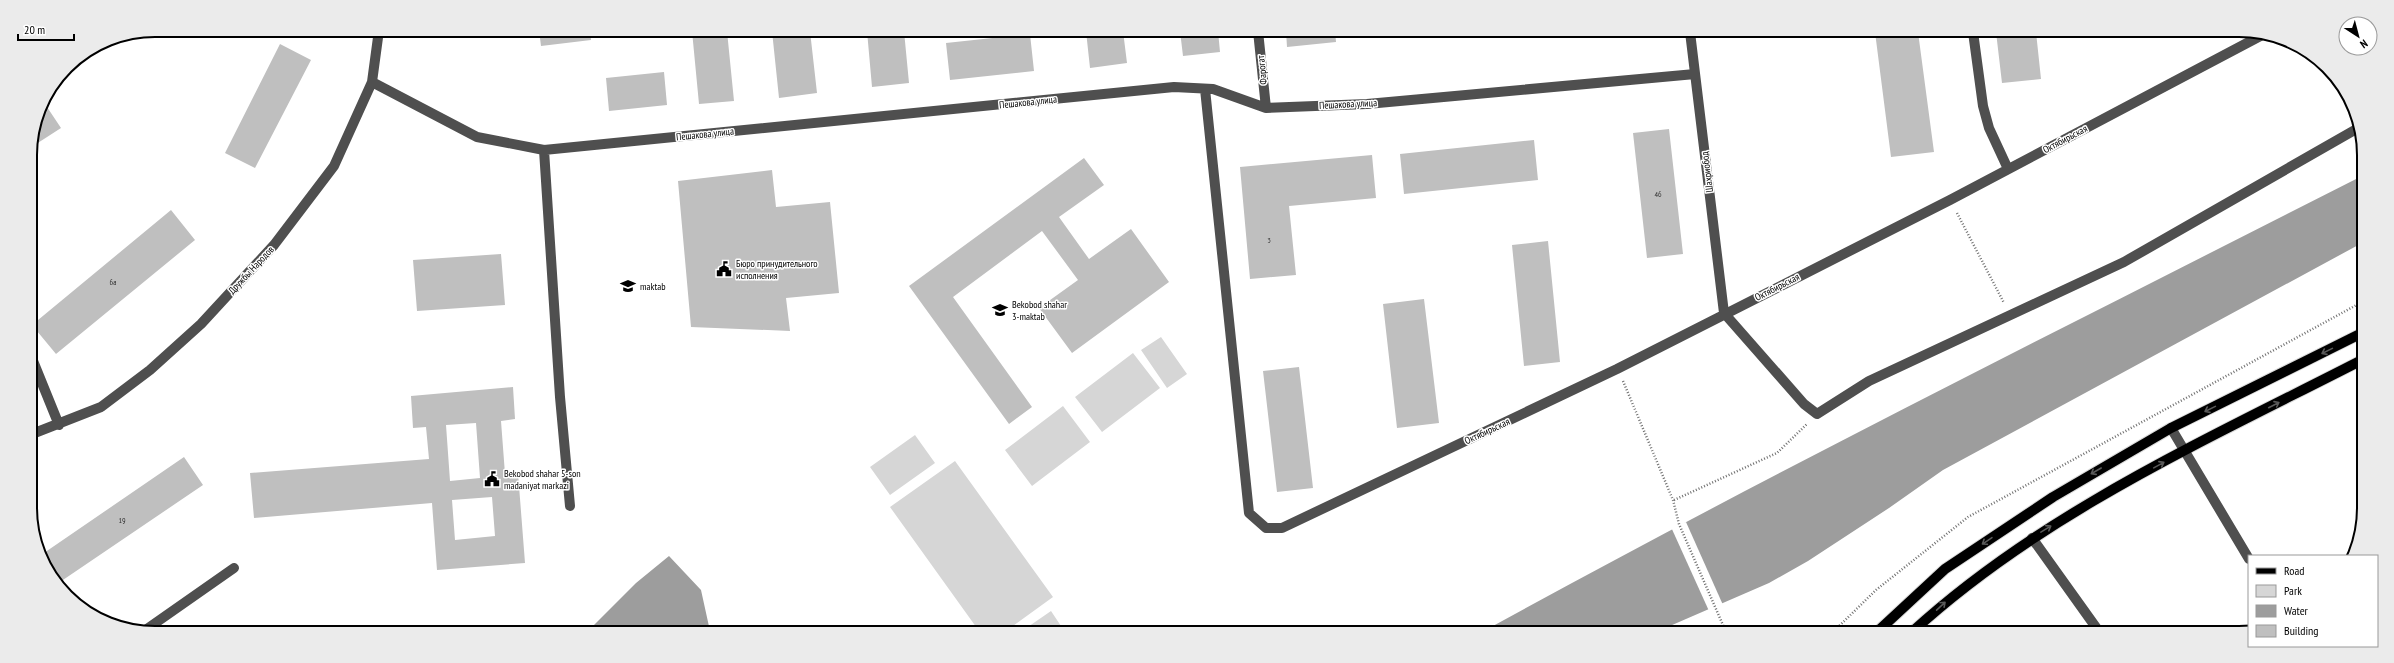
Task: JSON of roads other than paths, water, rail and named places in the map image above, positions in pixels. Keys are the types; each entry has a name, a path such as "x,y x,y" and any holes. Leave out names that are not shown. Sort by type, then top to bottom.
{"main road":[{"path":"1883,626 1945,569 2053,496 2171,428 2357,336"},
{"path":"1919,626 1948,600 2032,538 2184,451 2357,363"}],"street":[{"name":"Дружбы Народов","path":"37,432 102,407 150,370 200,324 274,245 334,166 372,82 378,37"},
{"name":"Фарогат","path":"1259,37 1266,108"},
{"name":"Шахриобод","path":"1691,37 1724,313"},
{"path":"1974,37 1983,106 1989,128 2008,169"},
{"name":"Октябирьская","path":"1205,89 1249,513 1266,528 1282,528 1618,369 1724,313 1950,200 2256,38"},
{"name":"Пешакова улица","path":"372,82 477,137 544,150 1174,87 1213,89 1266,108 1367,104 1695,74"},
{"path":"1724,313 1804,404 1817,414 1869,382 2124,262 2355,130"},
{"path":"544,150 560,397 570,506"},
{"path":"37,371 59,425"},
{"path":"2171,428 2248,557"},
{"path":"2032,538 2095,626"},
{"path":"151,626 234,568"}],"water":[{"path":"2357,179 2357,246 1943,470 1889,508 1808,561 1769,583 1670,626 1493,626 1810,457"},
{"path":"669,556 701,590 709,626 593,626 636,583"}],"place":[{"name":"Бюро принудительного исполнения","path":"724,269"},
{"name":"maktab","path":"628,286"},
{"name":"Bekobod shahar 3-maktab","path":"1000,310"},
{"name":"Bekobod shahar 5-son madaniyat markazi","path":"492,479"}]}
